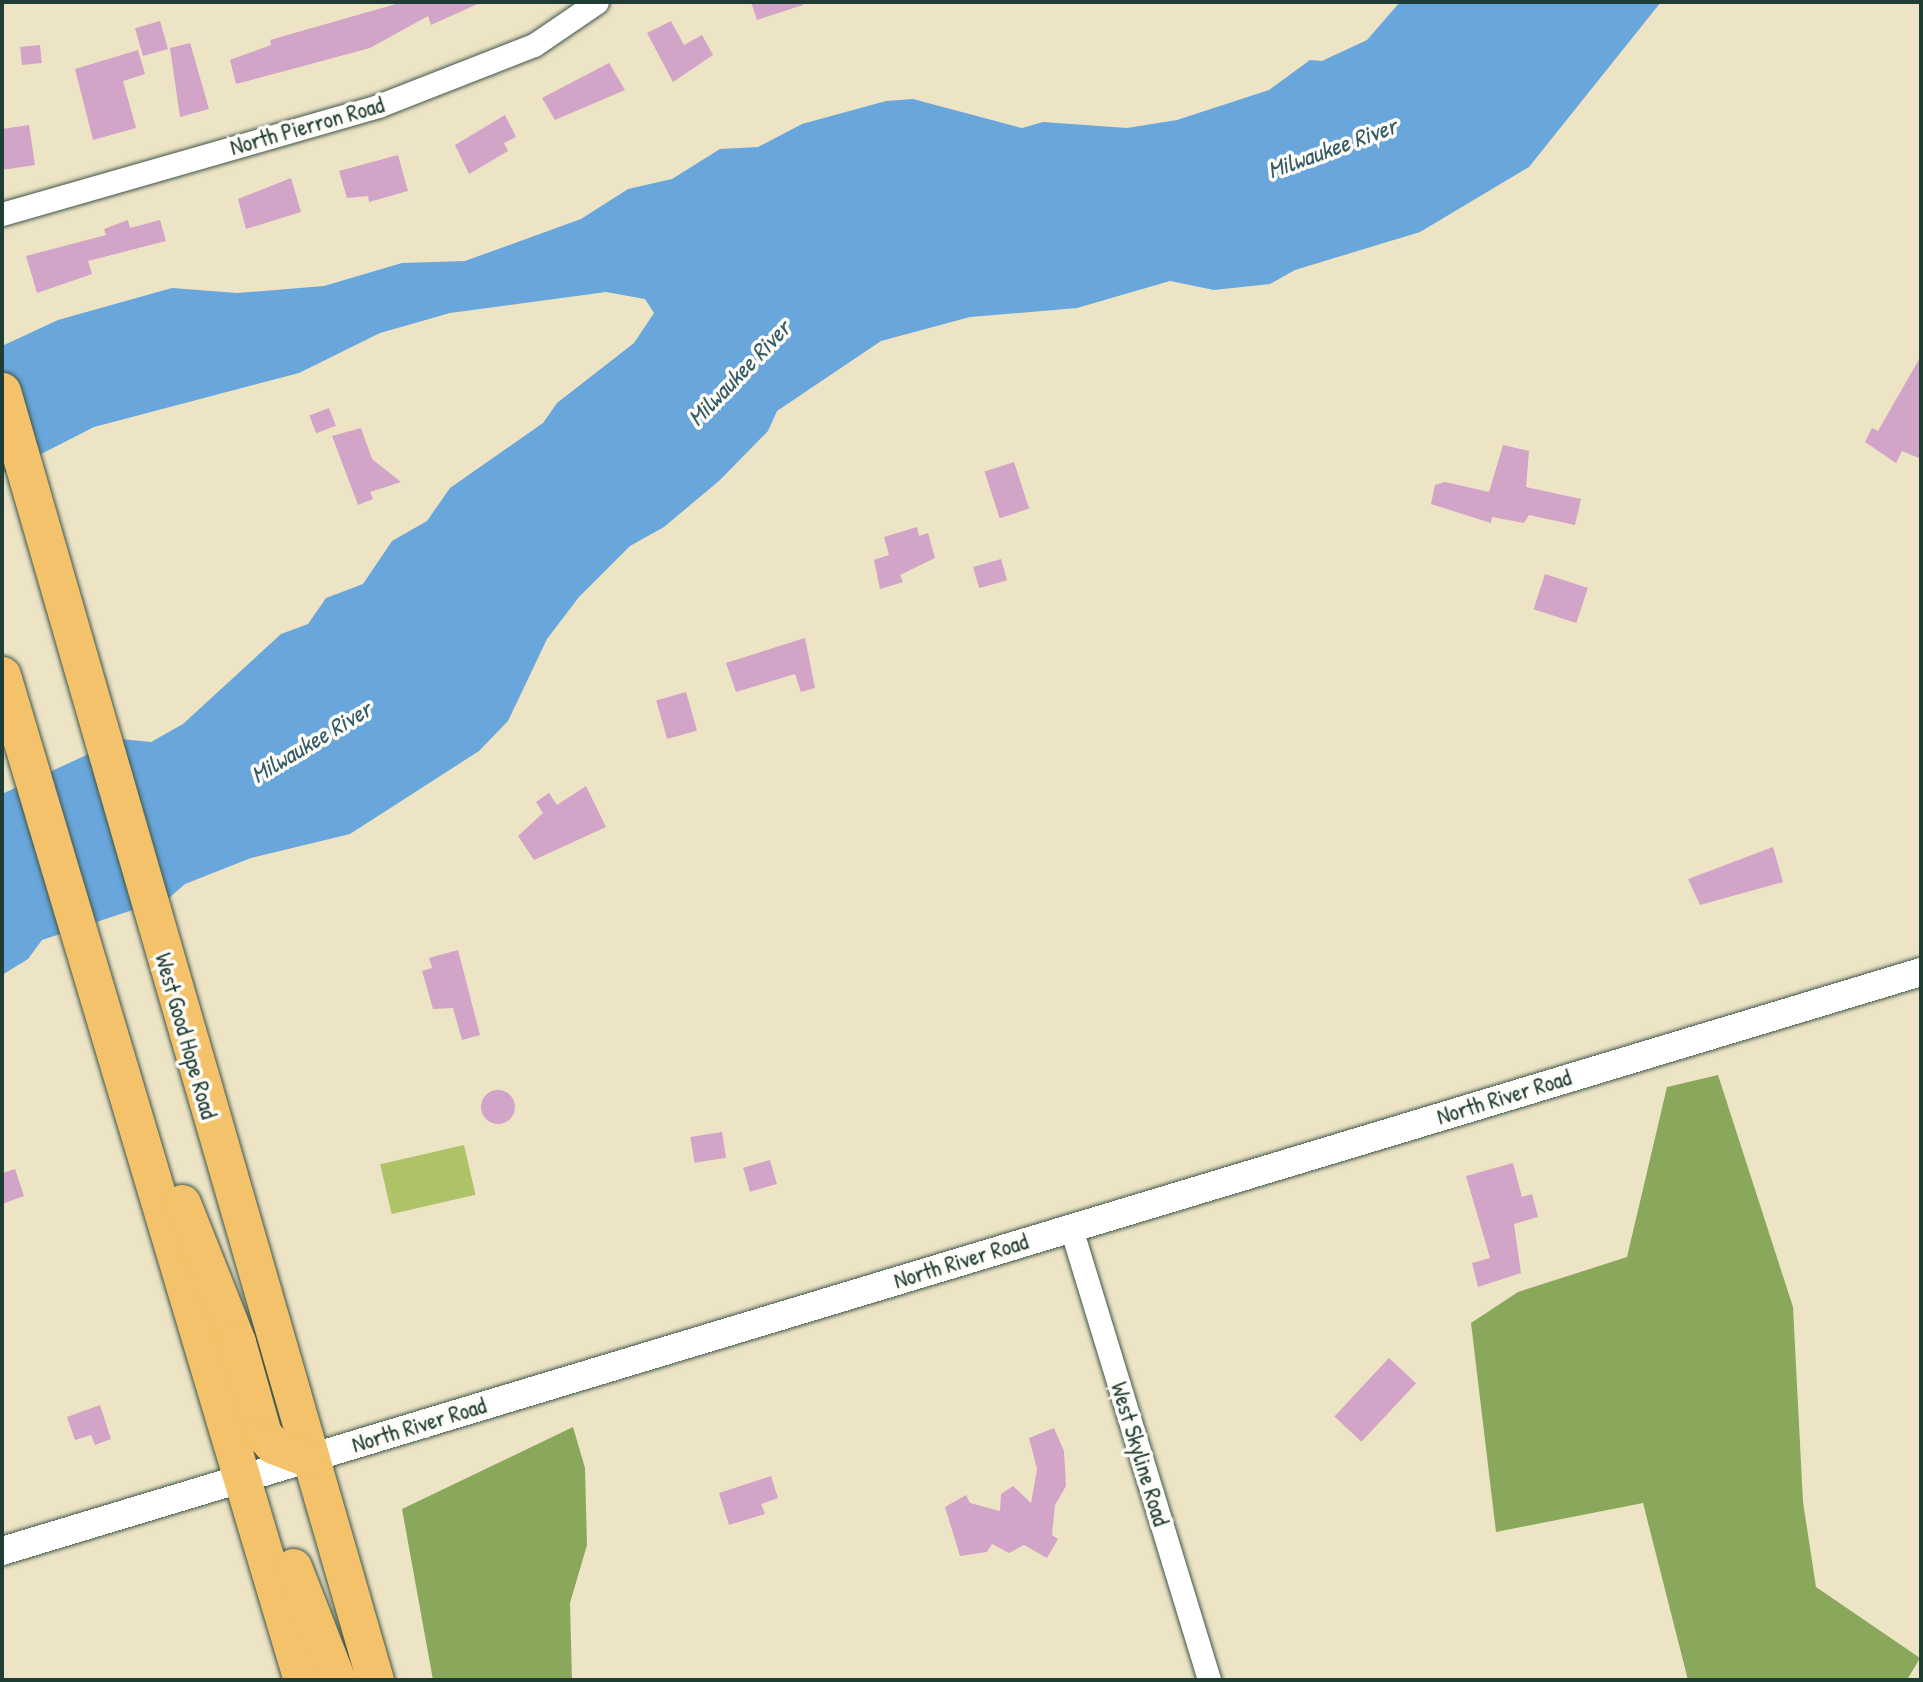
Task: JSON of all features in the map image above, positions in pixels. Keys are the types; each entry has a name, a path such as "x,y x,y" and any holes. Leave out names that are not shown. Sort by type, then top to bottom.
{"main road":[{"name":"West Good Hope Road","path":"2,391 85,690 307,1458 375,1680"},
{"path":"2,675 90,978 133,1113 302,1680"},
{"path":"133,1113 176,1186 237,1342 263,1434 273,1445 307,1458"},
{"path":"240,1476 271,1501 337,1680"}],"street":[{"name":"North Pierron Road","path":"2,214 378,106 534,45 597,2"},
{"name":"North River Road","path":"2,1550 240,1476 1921,972"},
{"name":"West Skyline Road","path":"1072,1228 1209,1680"}],"green space":[{"path":"1718,1075 1793,1307 1803,1502 1816,1587 1920,1658 1907,1680 1688,1680 1643,1503 1496,1532 1471,1323 1518,1292 1627,1257 1667,1087"},
{"path":"464,1145 475,1195 392,1214 380,1164"},
{"path":"573,1427 585,1468 587,1545 570,1603 572,1680 433,1680 402,1509"}],"water":[{"name":"Milwaukee River","path":"1400,2 1661,2 1529,167 1420,232 1295,270 1270,284 1214,290 1170,281 1077,308 970,317 881,341 777,411 768,431 720,480 664,527 630,546 579,597 547,639 508,721 479,751 350,834 251,858 185,884 169,898 42,940 28,959 2,975 2,794 121,739 151,742 183,724 281,634 308,624 326,598 363,584 392,541 427,521 450,488 543,423 557,403 634,343 654,313 645,299 606,292 450,313 380,333 299,373 94,427 2,474 2,346 58,320 172,288 237,293 324,286 402,263 465,261 581,219 628,189 672,179 720,149 758,147 802,124 886,101 913,99 1022,128 1043,122 1127,128 1177,120 1269,90 1310,60 1322,61 1367,40"}],"building":[{"path":"403,2 482,2 431,25 428,16 370,48 236,84 230,60 271,45 270,40"},
{"path":"751,2 802,2 803,5 757,20"},
{"path":"160,21 168,49 143,56 135,28"},
{"path":"671,21 684,45 702,35 713,55 673,82 647,33"},
{"path":"190,43 209,109 180,117 170,48"},
{"path":"40,45 42,63 22,65 20,47"},
{"path":"138,50 145,74 123,81 136,128 93,140 75,69"},
{"path":"609,63 625,90 555,120 542,98"},
{"path":"505,115 516,137 504,143 508,151 469,174 455,145"},
{"path":"29,125 35,165 2,170 2,129"},
{"path":"398,155 408,191 369,202 368,196 347,198 339,171"},
{"path":"291,178 301,212 246,229 238,199"},
{"path":"128,220 130,228 160,220 166,241 88,261 92,274 37,293 26,256 106,235 104,229"},
{"path":"1921,356 1921,459 1902,451 1896,463 1865,442 1872,428 1878,431"},
{"path":"329,408 336,426 316,433 309,416"},
{"path":"361,428 372,459 401,482 370,492 373,499 358,505 332,436"},
{"path":"1503,445 1529,451 1526,487 1581,499 1575,525 1529,515 1524,523 1492,517 1491,523 1431,504 1435,485 1445,482 1489,492"},
{"path":"1014,462 1029,509 1000,518 985,472"},
{"path":"917,527 919,536 928,533 935,558 900,575 903,582 880,589 874,560 889,555 884,537"},
{"path":"1001,559 1007,580 979,588 973,567"},
{"path":"1545,574 1588,588 1576,623 1534,609"},
{"path":"805,638 815,688 801,692 795,674 736,692 726,663"},
{"path":"686,692 697,730 667,739 656,701"},
{"path":"586,786 606,827 534,860 518,836 543,813 536,802 549,793 557,805"},
{"path":"1773,847 1783,882 1700,905 1688,879"},
{"path":"458,950 480,1035 462,1040 453,1008 433,1009 422,971 432,968 429,958"},
{"path":"498,1090 510,1095 515,1107 510,1119 498,1124 486,1119 481,1107 486,1095"},
{"path":"722,1132 726,1158 694,1163 690,1137"},
{"path":"770,1160 777,1184 750,1192 743,1168"},
{"path":"1513,1163 1522,1197 1532,1194 1538,1217 1514,1224 1521,1273 1478,1287 1472,1263 1490,1258 1466,1176"},
{"path":"15,1169 24,1196 2,1204 2,1173"},
{"path":"1389,1358 1416,1383 1362,1442 1334,1417"},
{"path":"100,1405 111,1439 95,1445 91,1435 75,1440 67,1417"},
{"path":"1054,1428 1064,1451 1066,1486 1055,1505 1052,1535 1058,1539 1047,1558 1024,1545 1009,1553 992,1544 987,1552 960,1556 945,1507 966,1495 970,1503 1000,1511 1001,1494 1013,1486 1031,1503 1037,1469 1029,1438"},
{"path":"771,1476 778,1498 761,1504 765,1514 729,1525 719,1493"}]}
